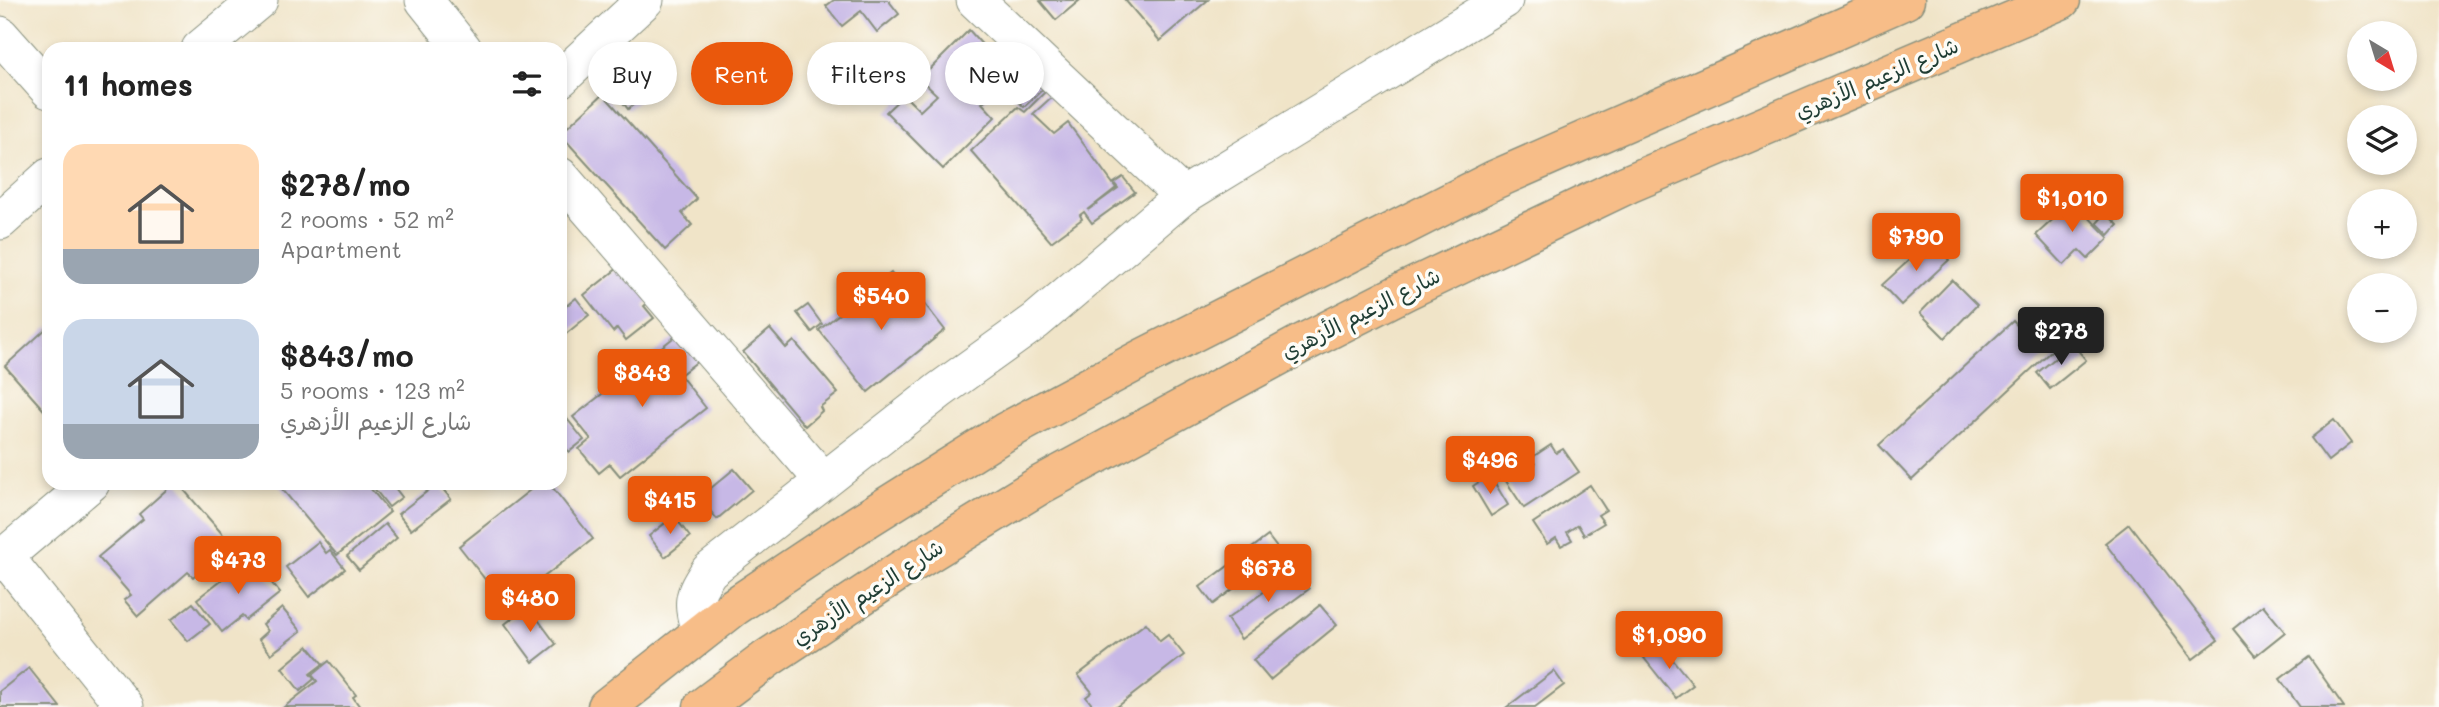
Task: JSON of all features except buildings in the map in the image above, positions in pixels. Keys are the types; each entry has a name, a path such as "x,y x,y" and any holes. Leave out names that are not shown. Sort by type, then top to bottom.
{"main road":[{"path":"607,707 734,607 860,523 1005,432 1141,359 1494,180 1905,0"},
{"name":"شارع الزعيم الأزهري","path":"702,707 768,658 912,563 1040,485 1299,345 1628,184 2062,0"}],"street":[{"path":"208,42 259,0"},
{"path":"424,0 457,42"},
{"path":"567,72 645,0"},
{"path":"975,0 1183,196"},
{"path":"700,633 694,610 695,592 709,571 823,480 1036,321 1183,196 1504,0"},
{"path":"0,35 42,82"},
{"path":"0,221 42,183"},
{"path":"567,184 823,480"},
{"path":"83,490 2,559 125,707"}]}
